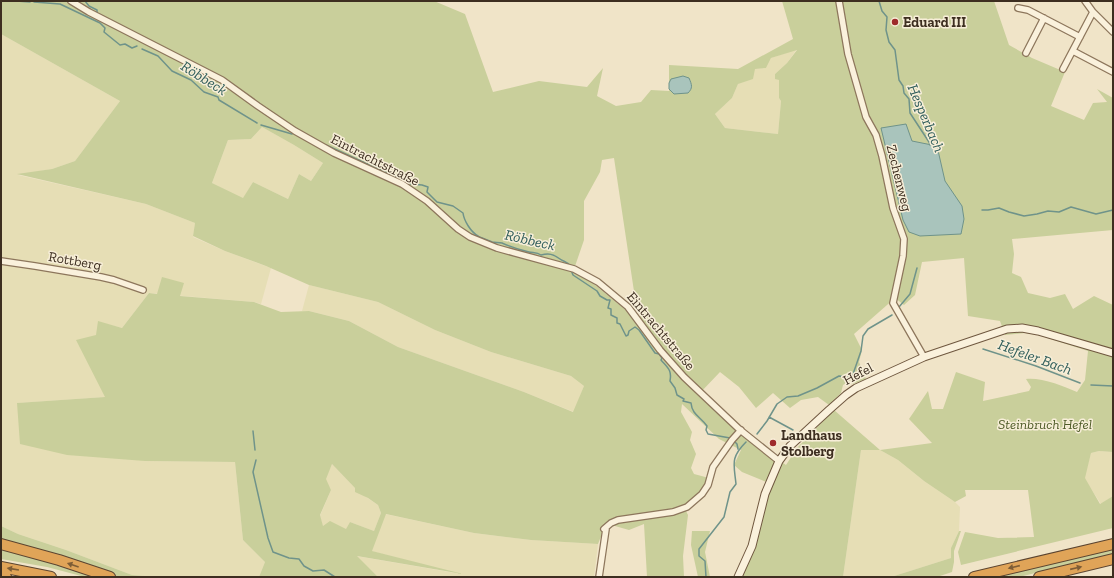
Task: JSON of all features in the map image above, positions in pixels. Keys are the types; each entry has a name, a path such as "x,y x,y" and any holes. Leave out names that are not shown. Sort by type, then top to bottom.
{"highway":[{"path":"1,544 59,560 110,577"},
{"path":"974,577 1113,544"},
{"path":"1039,577 1113,560"},
{"path":"1,567 51,577"},
{"path":"1,576 6,577"}],"main road":[{"name":"Hefel","path":"738,577 752,546 768,486 779,461 790,446 846,394 924,357 1007,329 1022,328 1038,331 1113,353"}],"street":[{"name":"Eintrachtstraße","path":"71,1 89,12 222,80 295,131 334,153 402,184 426,201 458,229 470,237 497,248 574,269 598,282 628,307 660,350 684,377 741,430 779,461"},
{"name":"Zechenweg","path":"839,1 848,54 866,117 876,135 893,208 904,239 903,256 893,303 924,357"},
{"path":"1085,1 1093,12 1113,32"},
{"path":"1018,8 1028,10 1080,37"},
{"path":"1063,69 1093,12"},
{"path":"1026,53 1044,18"},
{"path":"1072,51 1113,72"},
{"name":"Rottberg","path":"1,261 101,277 143,290"},
{"path":"599,577 605,529 611,523 618,520 673,512 687,507 702,494 708,485 713,467 741,430"}],"shaded area":[{"path":"1,34 120,101 75,161 52,169 18,175 146,204 195,223 193,237 271,268 261,304 254,302 149,293 122,328 98,322 105,397 18,403 145,461 235,462 243,540 265,562 259,577 157,577 132,575 18,534 1,526"},
{"path":"797,49 787,63 775,74 779,80 779,98 781,101 778,134 725,128 715,114 732,98 738,84 755,69 766,68 771,58"},
{"path":"262,127 323,163 311,181 299,174 288,199 253,182 243,199 212,183 228,140 251,139"},
{"path":"309,285 378,302 435,330 491,352 571,376 584,386 574,412 524,392 398,347 349,321 309,311 302,311"},
{"path":"861,450 880,450 898,460 960,507 959,531 951,548 951,558 891,577 843,577"},
{"path":"1099,451 1113,452 1113,496 1101,504 1084,478 1091,453"},
{"path":"332,464 360,493 378,505 381,513 374,531 350,522 346,530 323,527 320,516 331,490 325,479"},
{"path":"385,514 474,533 531,540 598,544 594,577 378,577 356,556 455,573 371,551"}],"green space":[{"name":"Steinbruch Hefel","path":"1,1 434,1 465,14 493,92 539,81 587,87 603,68 597,96 616,106 641,102 651,90 669,91 669,65 738,69 793,39 782,1 994,1 1009,45 1032,58 1065,72 1051,106 1084,120 1093,103 1107,102 1097,89 1113,98 1113,230 1012,239 1014,254 1012,273 1021,277 1028,293 1050,298 1065,294 1073,309 1094,296 1113,305 1113,452 1099,451 1091,453 1085,478 1100,504 1113,496 1113,528 961,565 958,552 965,532 998,538 1034,537 1028,490 965,490 966,496 955,502 924,481 898,460 880,450 861,450 843,577 738,577 769,483 742,472 734,465 741,450 719,439 682,404 681,412 692,432 690,440 696,454 691,468 694,474 709,478 703,490 684,507 688,515 683,556 684,577 647,577 644,524 629,530 615,526 605,526 598,544 531,540 474,533 386,514 372,551 463,574 357,556 378,577 259,577 265,562 243,540 235,462 145,461 67,455 20,444 17,403 105,397 76,340 96,335 98,321 122,328 149,293 157,294 162,277 184,283 180,296 254,302 281,312 309,311 349,321 398,347 524,392 573,412 584,386 571,376 491,352 435,330 378,302 309,285 266,266 225,251 193,236 195,223 146,204 17,174 52,169 75,161 120,101 1,34","holes":["797,50 787,63 775,74 775,79 779,80 779,98 781,101 778,134 725,128 715,114 732,98 738,84 753,79 755,69 766,68 771,58","262,127 323,163 311,181 299,174 288,199 253,182 243,198 212,183 228,140 251,139","614,158 635,298 643,316 633,316 583,275 573,272 584,240 584,201 600,172 602,160","964,258 968,316 1000,321 1005,335 1025,333 1038,335 1088,351 1085,380 1077,392 1038,379 1026,379 1031,387 1029,391 983,401 985,382 956,372 943,409 932,409 928,391 909,419 932,443 880,450 834,410 797,448 786,465 753,441 699,394 720,372 739,387 756,408 773,393 790,408 801,400 818,397 829,405 841,393 843,385 848,382 853,384 866,379 859,362 862,350 854,334 895,298 904,305 915,295 922,262","332,464 355,488 355,492 378,505 381,513 374,531 350,522 346,529 330,521 323,526 320,515 331,490 326,479"]},
{"path":"1,526 18,534 132,575 157,577 115,577 1,543"},
{"path":"692,531 710,531 705,552 710,577 698,577 691,545"},
{"path":"959,531 961,531 954,551 952,572 937,577 891,577 951,558 951,548"},
{"path":"1,548 97,577 85,577 47,567 1,559"},
{"path":"1113,548 1113,554 1019,577 995,577"}],"water":[{"path":"683,76 689,78 691,90 688,93 674,94 669,89 671,79"},
{"path":"906,124 912,141 937,146 945,181 962,206 964,219 961,234 920,236 909,232 903,220 881,128"}],"waterway":[{"name":"Röbbeck","path":"16,1 30,2"},
{"path":"85,1 89,6 97,10 97,13"},
{"name":"Hesperbach","path":"879,1 882,11 887,17 886,30 889,42 895,50 899,80 903,86 904,93 909,99 910,113 930,145"},
{"name":"Röbbeck","path":"34,2 60,4 100,23 105,28 104,32 120,45 125,44 132,48 137,46"},
{"name":"Röbbeck","path":"142,49 158,56 172,71 191,80 204,92 218,97 219,100 257,123"},
{"name":"Röbbeck","path":"261,125 292,134"},
{"name":"Röbbeck","path":"298,130 312,138"},
{"name":"Röbbeck","path":"326,145 411,184 428,187 427,192 437,202 453,206 463,213 468,226 479,237 541,255 553,255 567,262 570,266"},
{"path":"982,210 999,208 1024,216 1048,211 1059,212 1071,207 1096,214 1113,210"},
{"name":"Hesperbach","path":"899,307 910,294 917,268"},
{"name":"Röbbeck","path":"571,270 573,275 597,291 600,296 610,300 608,308 611,309 611,315 617,318 617,323 620,324 626,336 628,335 629,331 635,327 639,330 655,353 659,354 662,358 661,360 669,369 670,381 675,388 677,395 684,399 683,401 691,403 695,413 707,426 706,430 708,434 730,438"},
{"name":"Hesperbach","path":"757,434 777,404 787,397 798,396 839,376 852,377 861,351 863,336 868,329 892,315"},
{"name":"Hefeler Bach","path":"983,349 1036,366 1080,383"},
{"name":"Hefeler Bach","path":"1091,385 1113,386"},
{"path":"769,417 793,430"},
{"path":"253,431 255,450"},
{"path":"813,435 828,436"},
{"name":"Röbbeck","path":"735,442 738,449"},
{"name":"Hesperbach","path":"706,577 705,561 699,556 699,549 724,517 730,492 736,484 734,466 735,457 737,452 746,442"},
{"path":"256,460 253,472 268,538 273,552 289,558 299,559 304,566 313,571 324,570 335,577"},
{"path":"339,577 345,577"}],"place":[{"name":"Eduard III","path":"895,22"},
{"name":"Landhaus Stolberg","path":"773,443"}]}
